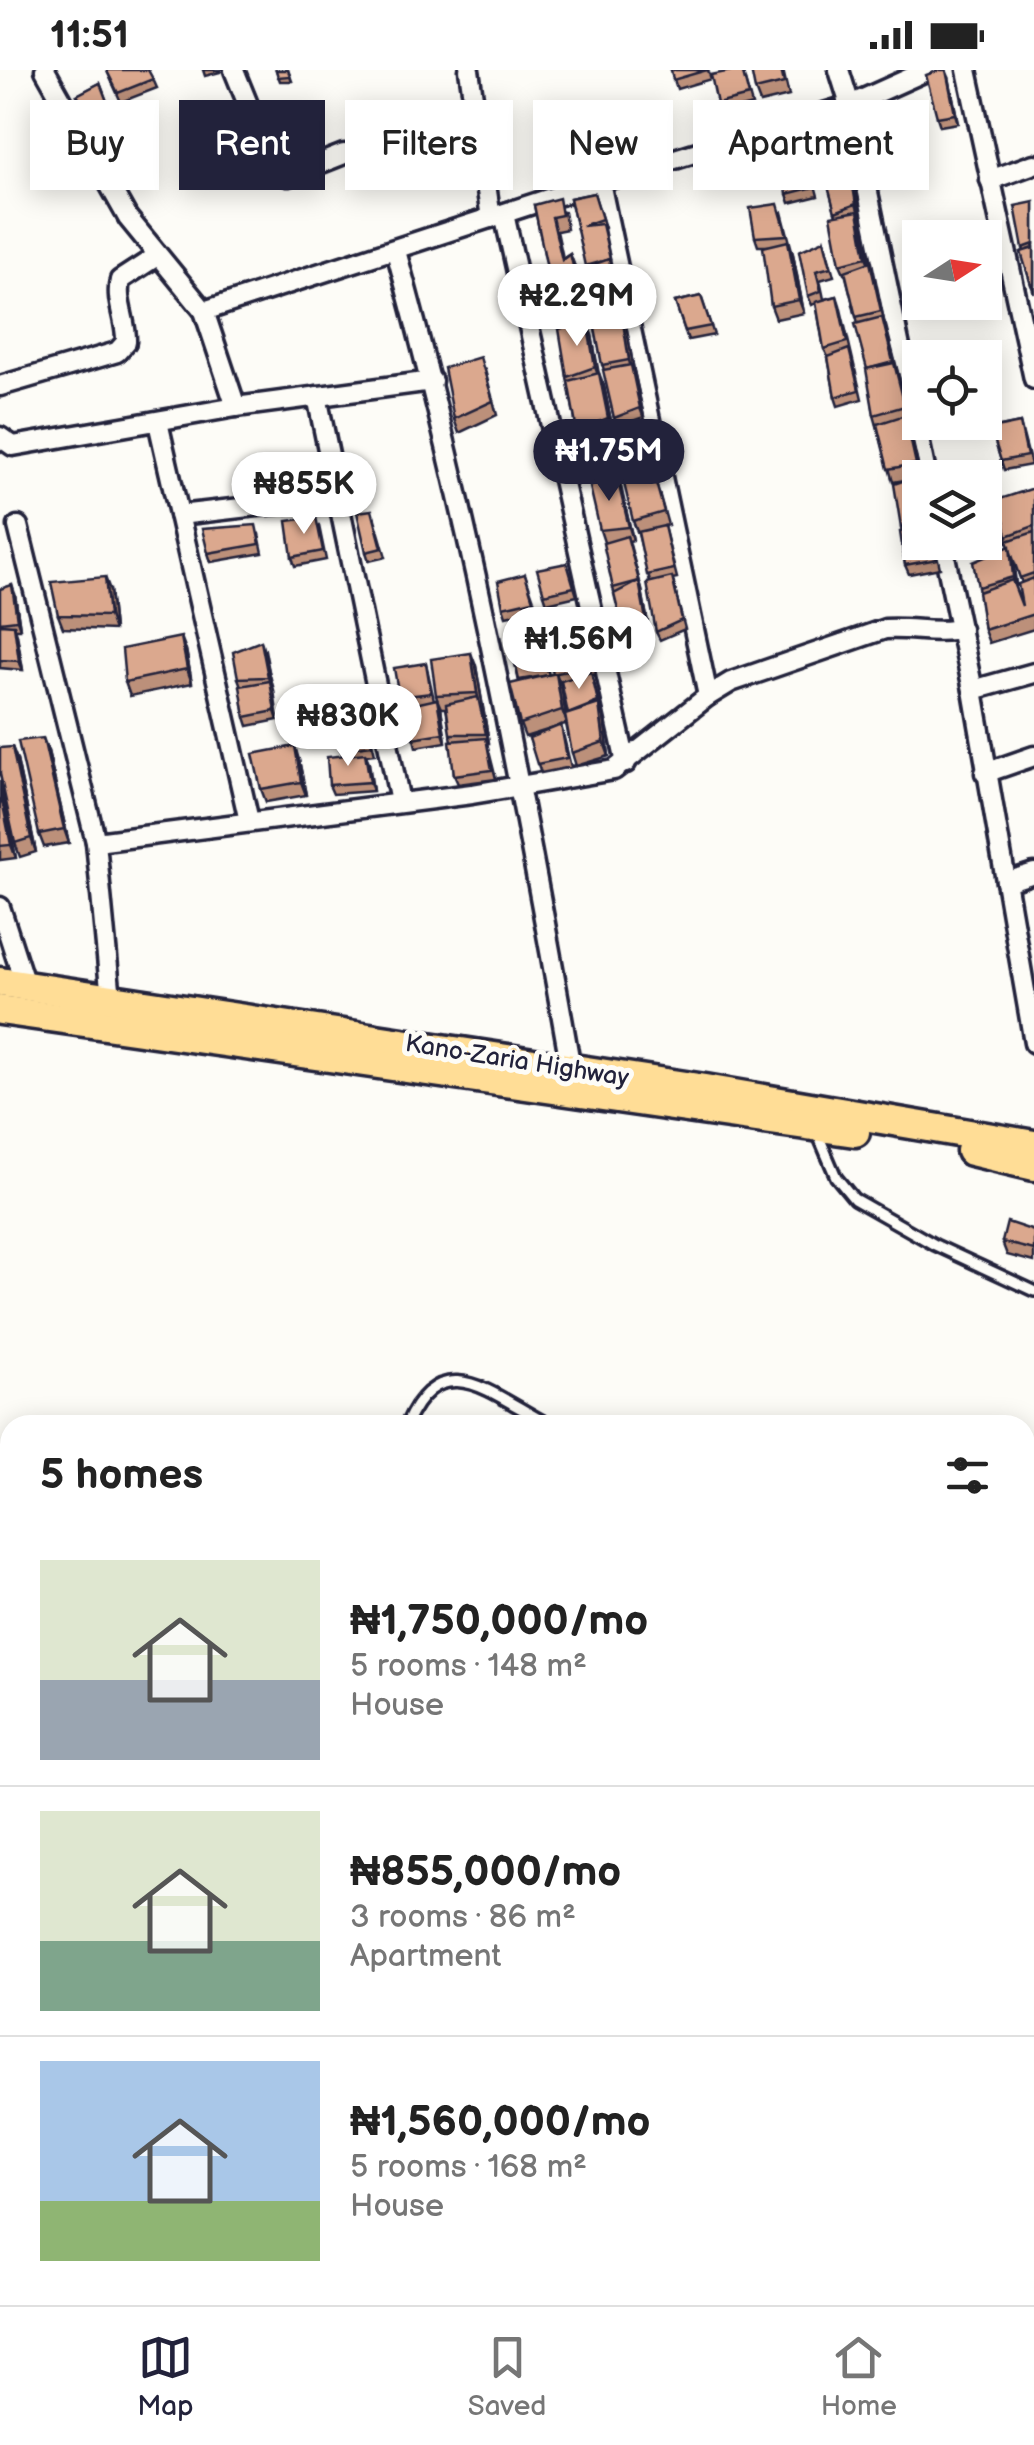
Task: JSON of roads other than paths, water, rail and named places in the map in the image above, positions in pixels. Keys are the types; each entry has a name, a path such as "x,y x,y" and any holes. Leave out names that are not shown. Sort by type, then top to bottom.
{"highway":[{"name":"Kano-Zaria Highway","path":"12,984 571,1069 1034,1145"},
{"name":"Kano-Zaria Highway","path":"0,1010 953,1146 1034,1166"}],"street":[{"path":"45,70 128,218 204,311 236,407"},
{"path":"234,70 281,174 288,176 344,154"},
{"path":"468,70 497,216 626,764"},
{"path":"839,70 848,100"},
{"path":"863,100 928,70"},
{"path":"967,70 1034,379"},
{"path":"990,180 1034,164"},
{"path":"204,311 576,190"},
{"path":"602,190 708,696"},
{"path":"867,190 923,460"},
{"path":"396,251 432,382 522,786 571,1069"},
{"path":"0,386 117,352 126,342 127,329 119,301 120,280 156,256"},
{"path":"0,437 13,446 236,407 432,382"},
{"path":"317,396 400,802"},
{"path":"158,422 248,821"},
{"path":"179,515 338,498"},
{"path":"18,526 96,842 112,999"},
{"path":"946,560 973,690 1034,1043"},
{"path":"96,842 522,786 614,770 708,696 732,682 885,630 939,633 961,629"},
{"path":"973,690 1034,673"},
{"path":"985,772 1034,756"},
{"path":"1006,882 1034,872"},
{"path":"0,908 12,984"}],"lane":[{"path":"815,1127 836,1178 854,1199 936,1245 1034,1292"},
{"path":"411,1415 428,1390 452,1379 472,1384 531,1415"}]}
